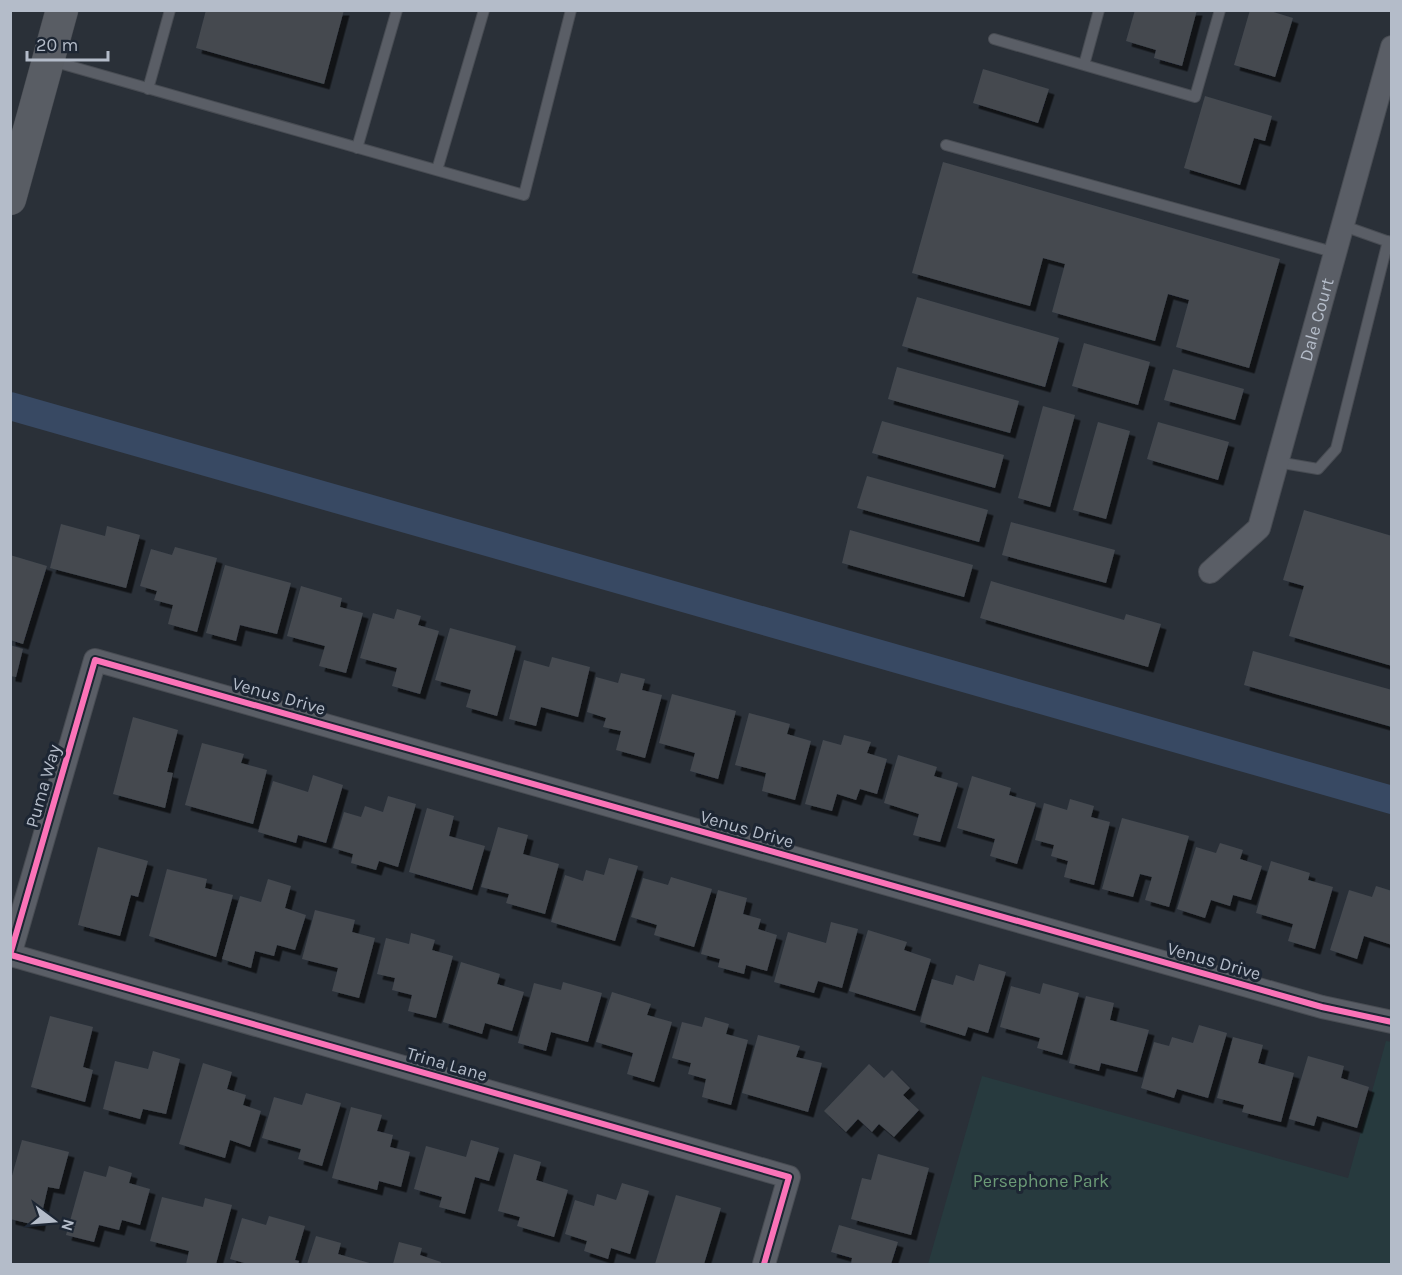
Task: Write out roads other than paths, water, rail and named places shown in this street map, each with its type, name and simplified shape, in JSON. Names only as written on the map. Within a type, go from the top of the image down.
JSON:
[{"type":"main road","points":[[10,199],[62,10]]},
{"type":"street","name":"Dale Court","points":[[1210,572],[1259,528],[1333,252],[1392,47]]},
{"type":"street","name":"Puma Way","points":[[10,955],[95,660]]},
{"type":"street","name":"Venus Drive","points":[[95,660],[1322,1007],[1392,1022]]},
{"type":"street","name":"Trina Lane","points":[[10,955],[789,1177],[764,1264]]},
{"type":"lane","points":[[148,89],[170,10]]},
{"type":"lane","points":[[357,148],[398,10]]},
{"type":"lane","points":[[437,170],[484,10]]},
{"type":"lane","points":[[48,59],[524,195],[571,10]]},
{"type":"lane","points":[[1084,65],[1100,10]]},
{"type":"lane","points":[[994,39],[1195,97],[1220,10]]},
{"type":"lane","points":[[946,145],[1333,252]]},
{"type":"lane","points":[[1277,462],[1318,469],[1335,450],[1390,242],[1341,225]]},
{"type":"waterway","points":[[10,406],[1392,800]]},
{"type":"park label","name":"Persephone Park","points":[[1041,1181]]}]
